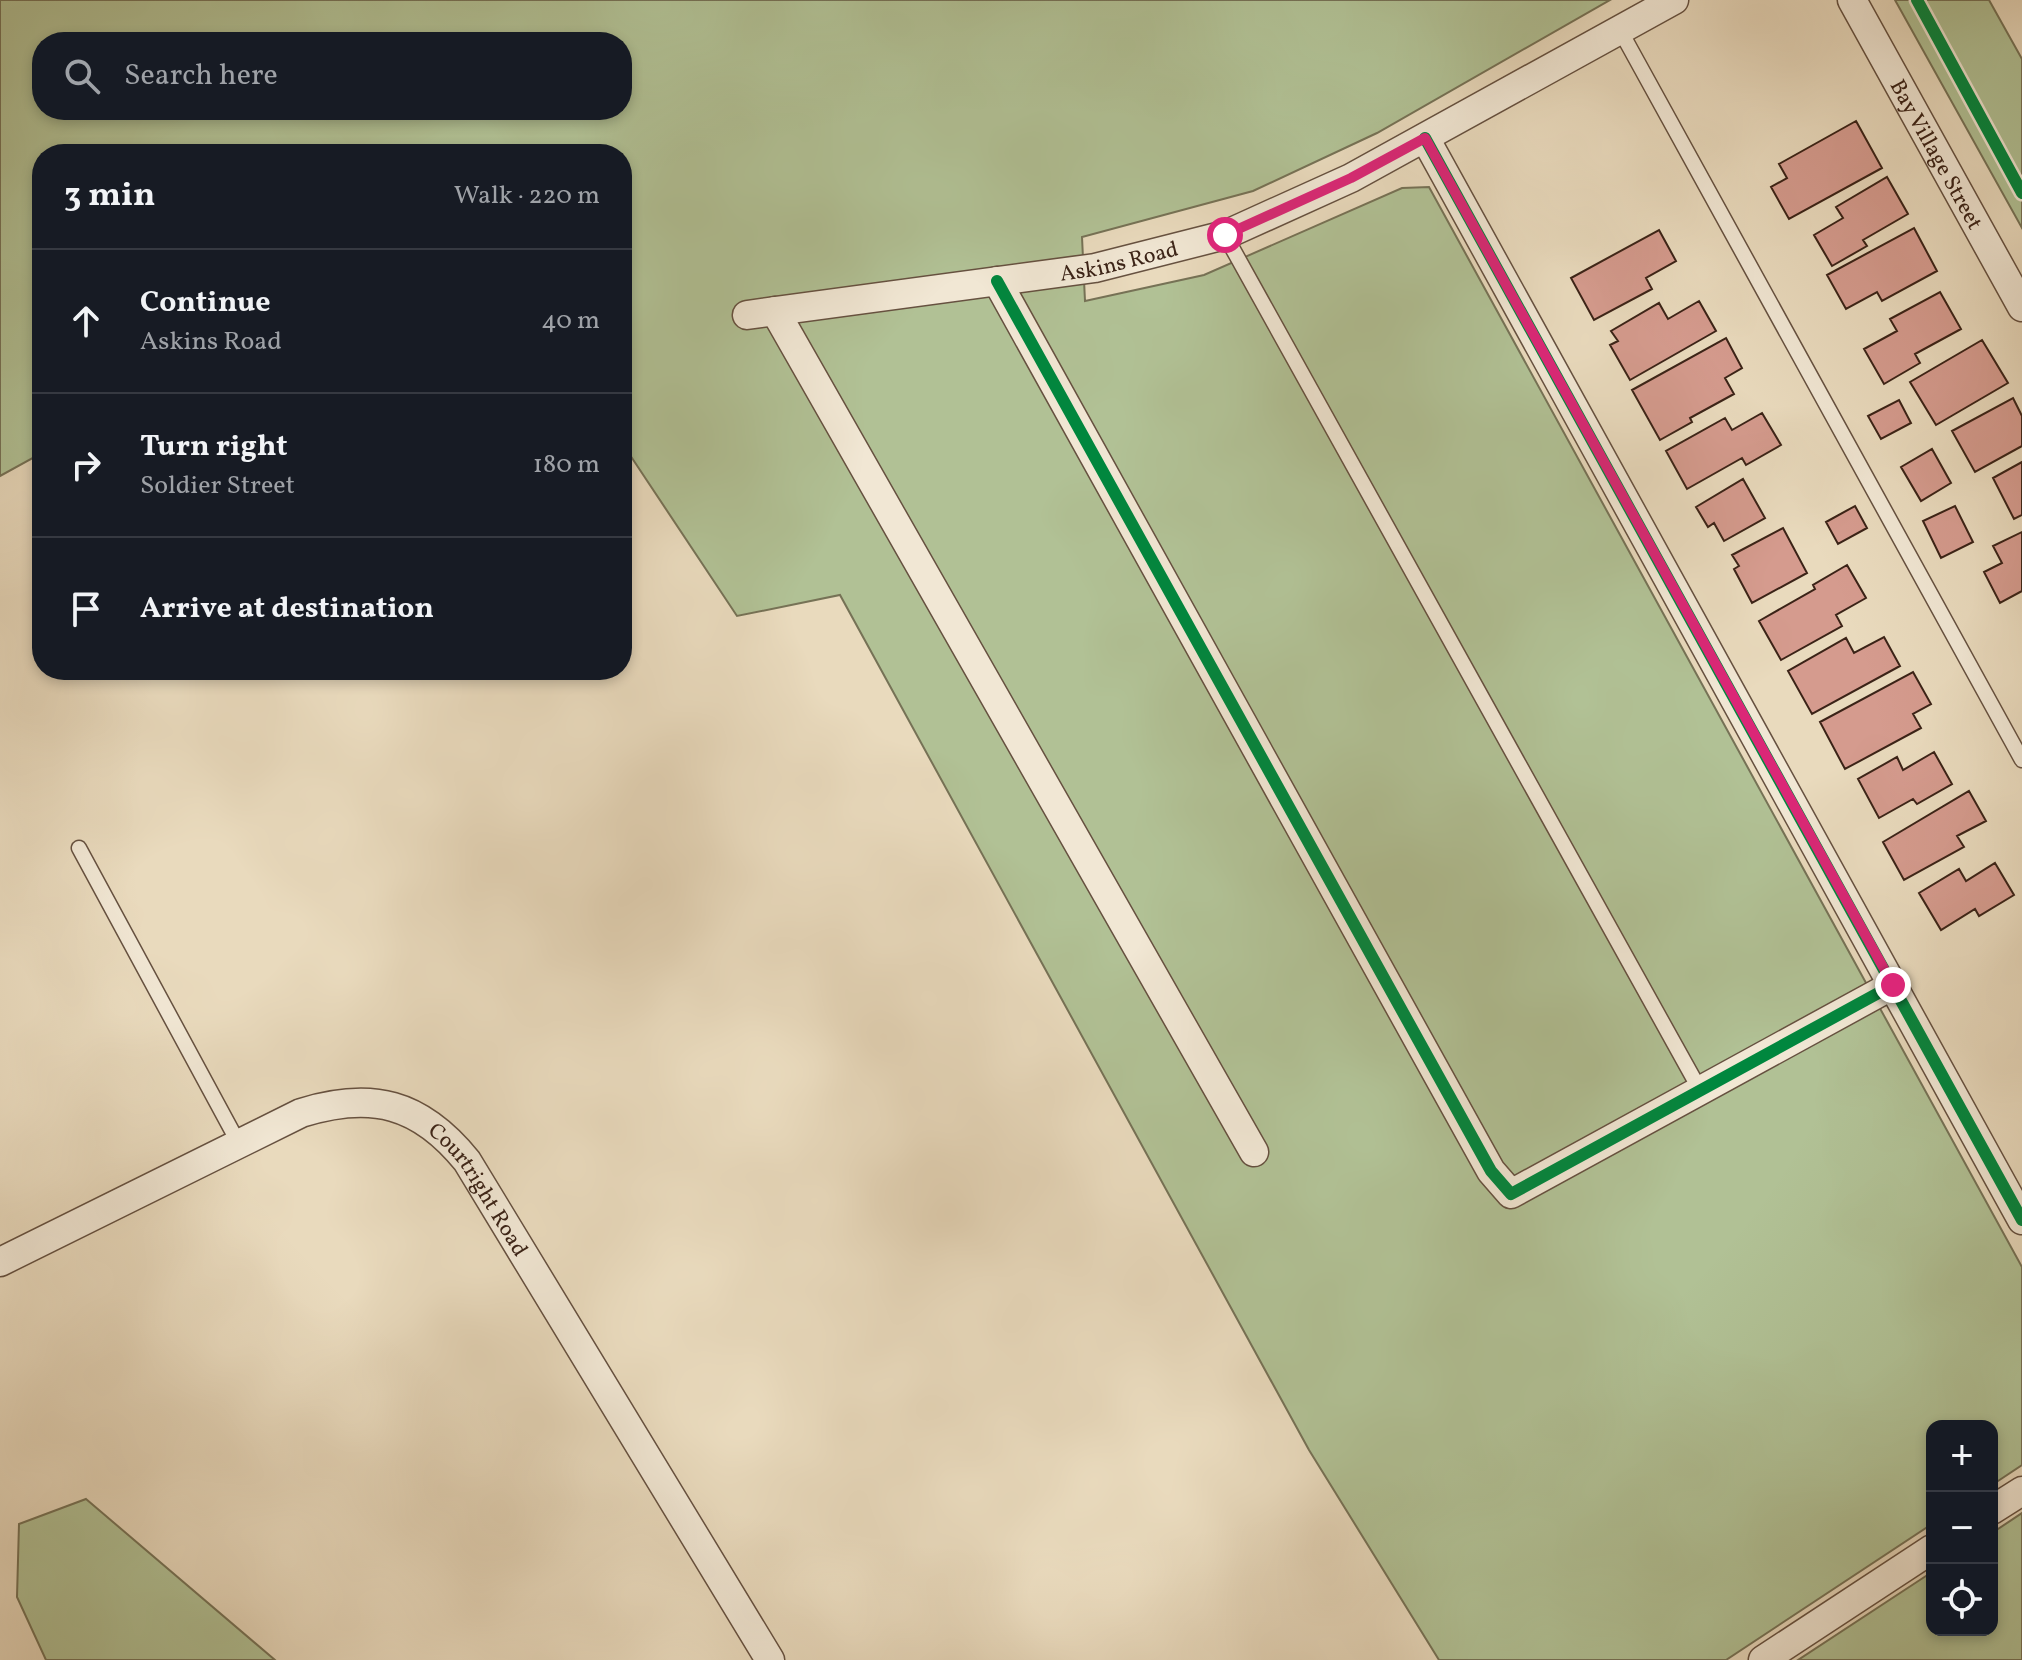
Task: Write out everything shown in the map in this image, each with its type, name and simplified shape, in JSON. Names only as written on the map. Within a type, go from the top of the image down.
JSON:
[{"type":"street","name":"Askins Road","points":[[747,315],[1095,268],[1225,235],[1351,178],[1674,0]]},
{"type":"street","name":"Bay Village Street","points":[[1852,0],[2022,307]]},
{"type":"street","points":[[1425,138],[2022,1220]]},
{"type":"street","points":[[997,281],[1491,1171],[1511,1194],[1893,985]]},
{"type":"street","points":[[775,311],[1254,1152]]},
{"type":"street","name":"Courtright Road","points":[[0,1262],[286,1119],[318,1108],[369,1103],[402,1108],[419,1116],[453,1143],[467,1161],[770,1660]]},
{"type":"street","points":[[1998,1506],[2022,1491]]},
{"type":"street","points":[[1763,1660],[1926,1553]]},
{"type":"lane","points":[[1620,30],[2022,760]]},
{"type":"lane","points":[[1225,235],[1700,1090]]},
{"type":"lane","points":[[79,848],[238,1142]]},
{"type":"green space","points":[[0,0],[1610,0],[1377,133],[1253,191],[1082,237],[1085,301],[1204,275],[1402,188],[1429,187],[2022,1267],[2022,1465],[1998,1481],[1998,1420],[1926,1420],[1926,1528],[1726,1660],[1439,1660],[1309,1450],[840,595],[737,616],[632,458],[632,144],[32,144],[32,458],[0,476]]},
{"type":"green space","points":[[1895,0],[1989,0],[2022,59],[2022,228]]},
{"type":"green space","points":[[86,1499],[275,1660],[46,1660],[17,1597],[19,1524]]},
{"type":"green space","points":[[2022,1513],[2022,1660],[1798,1660],[1926,1576],[1926,1636],[1998,1636],[1998,1529]]},
{"type":"building","points":[[1856,121],[1882,168],[1789,219],[1771,187],[1787,178],[1779,164]]},
{"type":"building","points":[[1887,177],[1908,214],[1863,240],[1867,246],[1832,266],[1814,235],[1843,218],[1836,207]]},
{"type":"building","points":[[1914,228],[1937,271],[1882,301],[1877,292],[1846,309],[1827,275]]},
{"type":"building","points":[[1659,230],[1676,261],[1646,278],[1652,289],[1594,320],[1571,278]]},
{"type":"building","points":[[1940,292],[1961,329],[1915,354],[1920,363],[1884,384],[1864,349],[1897,331],[1890,319]]},
{"type":"building","points":[[1699,301],[1716,331],[1630,380],[1610,345],[1618,341],[1611,331],[1659,303],[1668,319]]},
{"type":"building","points":[[1726,338],[1742,368],[1725,378],[1734,394],[1690,418],[1692,422],[1660,440],[1632,390]]},
{"type":"building","points":[[1982,340],[2008,383],[1936,425],[1910,382]]},
{"type":"building","points":[[2013,398],[2022,416],[2022,446],[1975,472],[1952,431]]},
{"type":"building","points":[[1899,400],[1911,423],[1881,439],[1868,416]]},
{"type":"building","points":[[1762,413],[1781,445],[1746,465],[1742,458],[1687,489],[1666,451],[1725,418],[1732,430]]},
{"type":"building","points":[[1932,449],[1951,483],[1921,501],[1901,467]]},
{"type":"building","points":[[2022,462],[2022,515],[2014,519],[1993,478]]},
{"type":"building","points":[[1743,479],[1765,518],[1724,541],[1714,523],[1708,527],[1696,507]]},
{"type":"building","points":[[1855,506],[1867,528],[1838,544],[1826,522]]},
{"type":"building","points":[[1955,506],[1973,542],[1941,558],[1923,521]]},
{"type":"building","points":[[1783,528],[1807,573],[1752,603],[1734,569],[1739,566],[1732,555]]},
{"type":"building","points":[[2022,532],[2022,591],[2000,603],[1984,572],[2002,563],[1993,546]]},
{"type":"building","points":[[1847,565],[1866,598],[1836,615],[1842,626],[1781,660],[1759,621],[1815,589],[1813,585]]},
{"type":"building","points":[[1884,637],[1900,666],[1812,714],[1788,671],[1846,638],[1854,653]]},
{"type":"building","points":[[1913,672],[1931,704],[1913,714],[1921,728],[1845,769],[1820,722]]},
{"type":"building","points":[[1934,752],[1952,784],[1917,804],[1913,799],[1879,818],[1858,779],[1897,757],[1903,770]]},
{"type":"building","points":[[1969,791],[1986,821],[1957,836],[1964,847],[1904,880],[1883,842]]},
{"type":"building","points":[[1995,863],[2014,895],[1979,916],[1975,909],[1941,930],[1919,893],[1959,869],[1966,881]]},
{"type":"cycle path","points":[[1917,0],[2022,193]]},
{"type":"cycle path","points":[[1425,138],[2022,1220]]},
{"type":"cycle path","points":[[997,281],[1491,1171],[1511,1194],[1893,985]]},
{"type":"route","points":[[1225,235],[1351,178],[1425,138],[1893,985]]}]
